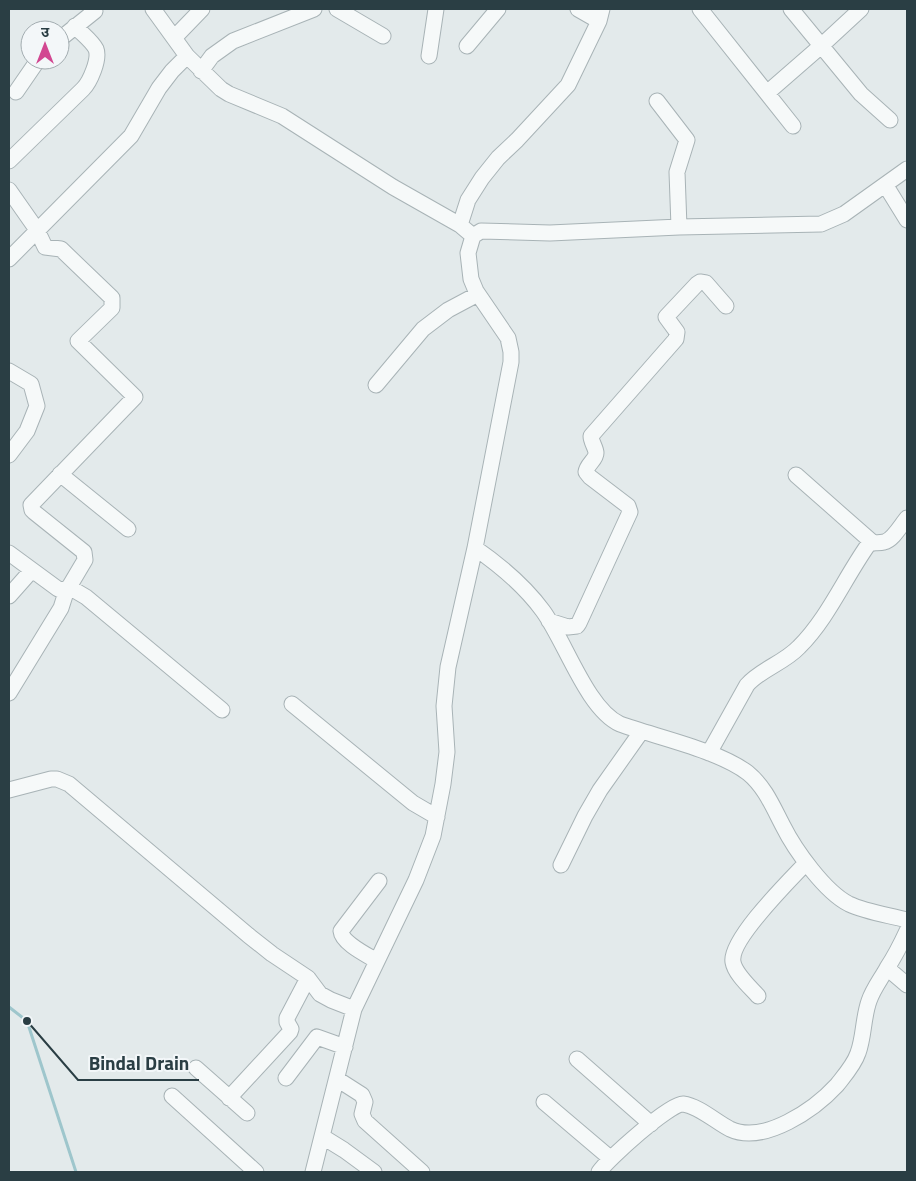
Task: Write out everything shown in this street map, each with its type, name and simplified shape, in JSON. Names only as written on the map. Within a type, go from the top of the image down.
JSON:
[{"type":"street","points":[[153,9],[187,56],[221,89],[282,116],[393,187],[460,224],[472,236]]},
{"type":"street","points":[[174,38],[202,9]]},
{"type":"street","points":[[201,71],[212,56],[233,41],[314,9]]},
{"type":"street","points":[[337,9],[383,36]]},
{"type":"street","points":[[429,56],[436,9]]},
{"type":"street","points":[[467,46],[498,9]]},
{"type":"street","points":[[460,224],[468,200],[482,178],[498,158],[568,85],[600,15],[578,9]]},
{"type":"street","points":[[700,9],[793,126]]},
{"type":"street","points":[[790,9],[861,94],[890,120]]},
{"type":"street","points":[[767,93],[861,9]]},
{"type":"street","points":[[70,29],[95,10]]},
{"type":"street","points":[[9,161],[90,80],[97,51],[74,26]]},
{"type":"street","points":[[9,259],[131,136],[159,88],[187,56]]},
{"type":"street","points":[[16,92],[31,70]]},
{"type":"street","points":[[657,101],[687,140],[677,172],[679,227]]},
{"type":"street","points":[[313,1172],[354,1010],[416,880],[433,836],[437,817],[447,752],[444,706],[448,667],[502,415],[511,352],[508,338],[478,294],[471,279],[468,253],[472,236],[481,231],[550,233],[679,227],[821,224],[844,214],[886,186],[907,169]]},
{"type":"street","points":[[886,186],[907,220]]},
{"type":"street","points":[[9,190],[37,230],[45,247],[61,249],[112,298],[112,308],[78,341],[135,398],[32,502],[31,507],[34,512],[84,552],[85,556],[84,564],[68,588],[61,608],[9,693]]},
{"type":"street","points":[[549,621],[568,627],[577,626],[630,512],[628,506],[586,472],[587,466],[596,454],[591,436],[676,339],[677,332],[666,317],[697,284],[700,282],[706,283],[726,306]]},
{"type":"street","points":[[376,385],[423,329],[448,310],[478,294]]},
{"type":"street","points":[[9,371],[31,384],[37,406],[28,431],[9,455]]},
{"type":"street","points":[[60,474],[128,529]]},
{"type":"street","points":[[796,475],[872,542],[887,541],[907,518]]},
{"type":"street","points":[[709,753],[747,685],[757,676],[783,661],[806,640],[832,603],[865,549],[872,542]]},
{"type":"street","points":[[475,548],[521,584],[539,606],[582,680],[603,712],[614,722],[709,753],[746,772],[763,788],[789,838],[806,863],[836,895],[850,904],[907,920]]},
{"type":"street","points":[[9,553],[61,591],[68,588],[86,597],[222,710]]},
{"type":"street","points":[[9,596],[32,570]]},
{"type":"street","points":[[292,704],[413,803],[437,817]]},
{"type":"street","points":[[561,865],[585,816],[616,766],[641,732]]},
{"type":"street","points":[[9,790],[51,779],[57,779],[69,784],[248,935],[308,978],[320,994],[354,1010]]},
{"type":"street","points":[[758,996],[735,968],[733,962],[735,949],[780,889],[806,863]]},
{"type":"street","points":[[377,961],[345,940],[341,935],[341,931],[379,881]]},
{"type":"street","points":[[544,1102],[607,1167],[651,1124],[679,1104],[691,1106],[732,1130],[747,1133],[764,1132],[781,1125],[801,1114],[825,1096],[850,1067],[858,1054],[869,1001],[907,932]]},
{"type":"street","points":[[887,968],[907,984]]},
{"type":"street","points":[[229,1098],[290,1032],[291,1029],[287,1018],[308,978]]},
{"type":"street","points":[[286,1078],[317,1037],[345,1047]]},
{"type":"street","points":[[577,1059],[651,1124]]},
{"type":"street","points":[[196,1068],[247,1113]]},
{"type":"street","points":[[337,1080],[362,1095],[365,1102],[362,1114],[365,1121],[422,1172]]},
{"type":"street","points":[[172,1096],[256,1172]]},
{"type":"street","points":[[323,1137],[374,1172]]},
{"type":"waterway","points":[[9,1007],[27,1021],[76,1172]]},
{"type":"place","name":"Bindal Drain","points":[[27,1021]]}]
